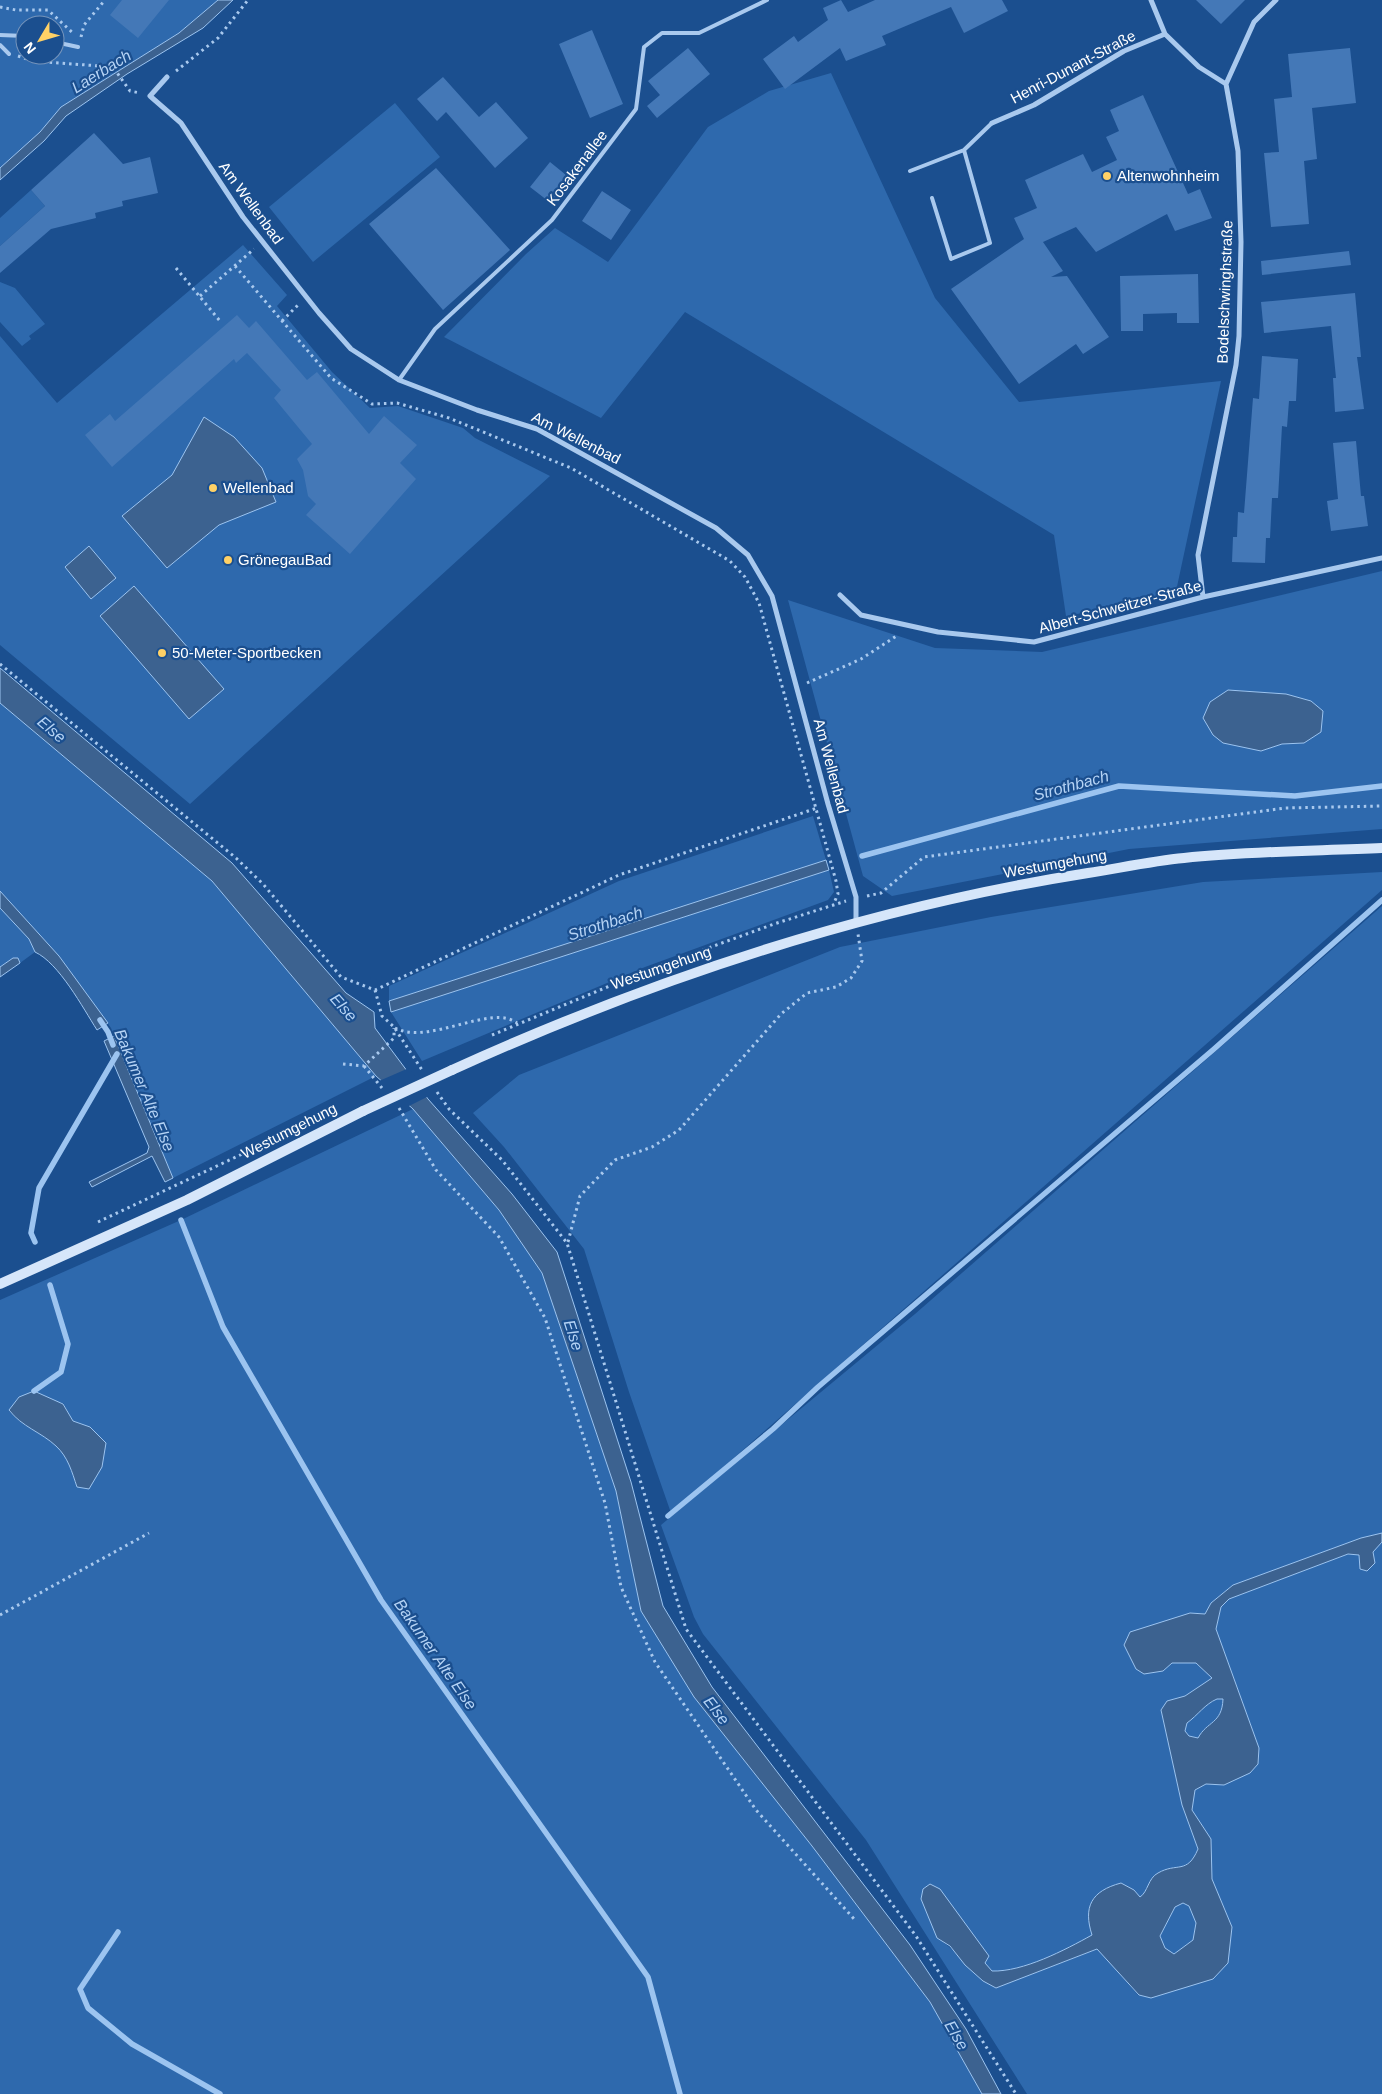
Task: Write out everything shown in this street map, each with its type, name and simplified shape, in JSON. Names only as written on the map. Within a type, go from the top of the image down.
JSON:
[{"type":"main road","name":"Westumgehung","points":[[0,1284],[186,1200],[363,1111],[535,1032],[626,995],[705,968],[856,922],[1015,884],[1184,858],[1382,848]]},
{"type":"street","points":[[1151,0],[1165,34],[1199,66],[1226,84],[1254,22],[1276,0]]},
{"type":"street","name":"Henri-Dunant-Straße","points":[[992,123],[1034,105],[1124,51],[1165,34]]},
{"type":"street","name":"Am Wellenbad","points":[[167,77],[150,96],[181,123],[263,242],[306,297],[351,349],[398,380],[477,410],[537,429],[716,528],[748,555],[772,596],[828,804],[856,897],[856,922]]},
{"type":"street","name":"Bodelschwinghstraße","points":[[1203,597],[1198,555],[1236,365],[1239,336],[1241,242],[1238,152],[1226,84]]},
{"type":"street","name":"Albert-Schweitzer-Straße","points":[[840,595],[861,615],[938,632],[1034,642],[1203,597],[1382,558]]},
{"type":"lane","name":"Kosakenallee","points":[[398,380],[435,329],[552,220],[636,108],[644,48],[662,34],[699,33],[767,0]]},
{"type":"lane","points":[[0,35],[15,36]]},
{"type":"lane","points":[[0,44],[9,54]]},
{"type":"lane","points":[[65,44],[78,47]]},
{"type":"lane","points":[[910,171],[964,150],[992,123]]},
{"type":"lane","points":[[932,198],[951,259],[990,243],[964,150]]},
{"type":"path","points":[[0,7],[16,10],[48,10],[80,40],[84,25],[105,0]]},
{"type":"path","points":[[167,77],[218,38],[248,0]]},
{"type":"path","points":[[74,65],[78,47]]},
{"type":"path","points":[[9,54],[33,61],[114,67],[130,92]]},
{"type":"path","points":[[200,296],[263,242]]},
{"type":"path","points":[[235,266],[331,378],[372,404],[397,403],[449,418],[571,468],[730,561],[745,578],[758,603],[836,880],[838,894],[833,906]]},
{"type":"path","points":[[176,268],[220,321]]},
{"type":"path","points":[[282,321],[306,297]]},
{"type":"path","points":[[797,688],[861,659],[912,626]]},
{"type":"path","points":[[0,664],[236,858],[263,884],[341,977],[375,990],[619,875],[828,804]]},
{"type":"path","points":[[394,1028],[402,1032],[414,1033],[503,1017],[517,1023],[648,970],[774,924],[856,897],[881,893],[924,857],[1285,808],[1382,806]]},
{"type":"path","points":[[567,1243],[580,1196],[615,1160],[652,1147],[679,1130],[781,1014],[807,993],[836,987],[851,978],[862,961],[856,922]]},
{"type":"path","points":[[375,990],[382,1016],[394,1028],[423,1072]]},
{"type":"path","points":[[343,1064],[365,1065],[394,1038],[394,1028]]},
{"type":"path","points":[[365,1065],[388,1095]]},
{"type":"path","points":[[434,1086],[449,1109],[502,1160],[567,1243],[686,1629],[916,1936],[1016,2094]]},
{"type":"path","points":[[394,1102],[406,1116],[436,1170],[499,1237],[546,1318],[605,1503],[621,1587],[655,1662],[756,1810],[855,1920]]},
{"type":"path","points":[[160,1193],[177,1184]]},
{"type":"path","points":[[0,1615],[149,1533]]},
{"type":"shaded area","points":[[0,0],[218,0],[179,33],[61,107],[40,132],[0,168]]},
{"type":"shaded area","points":[[831,73],[935,298],[1019,402],[1221,381],[1175,596],[1066,616],[1054,535],[685,312],[601,418],[444,337],[526,254],[555,228],[608,262],[708,127],[769,91]]},
{"type":"shaded area","points":[[395,103],[440,157],[313,262],[269,207]]},
{"type":"shaded area","points":[[31,190],[45,206],[0,246],[0,218]]},
{"type":"shaded area","name":"GrönegauBad","points":[[243,245],[287,295],[277,306],[332,372],[370,408],[398,406],[463,428],[475,438],[550,476],[190,804],[0,645],[0,336],[57,403]]},
{"type":"shaded area","points":[[0,282],[15,288],[45,324],[29,336],[31,339],[22,346],[0,322]]},
{"type":"shaded area","points":[[1382,571],[1382,829],[1129,849],[892,896],[863,876],[788,600],[935,648],[1042,652]],"holes":[[[1228,690],[1285,694],[1311,701],[1304,743],[1282,744],[1261,751]]]},
{"type":"shaded area","points":[[0,703],[212,881],[376,1076],[173,1178],[111,1028],[59,956],[0,891]]},
{"type":"shaded area","points":[[813,816],[826,860],[389,1001],[389,986],[619,881]]},
{"type":"shaded area","points":[[829,870],[834,892],[828,900],[645,967],[422,1061],[391,1012]]},
{"type":"shaded area","points":[[1382,872],[1382,890],[671,1513],[629,1392],[584,1249],[504,1147],[473,1113],[519,1075],[840,947],[991,917],[1203,882]]},
{"type":"shaded area","points":[[1382,906],[1382,1533],[1361,1538],[1233,1585],[1211,1603],[1205,1614],[1190,1613],[1172,1620],[1163,1671],[1172,1663],[1196,1663],[1212,1678],[1185,1696],[1167,1701],[1161,1710],[1182,1805],[1198,1849],[1190,1862],[1181,1867],[1171,1868],[1158,1873],[1139,1898],[1134,1890],[1091,1936],[1043,1960],[1016,1968],[992,1971],[985,1963],[937,1938],[953,1950],[980,1977],[996,1988],[1098,1949],[1138,1995],[1151,1998],[1232,1927],[1212,1879],[1211,1839],[1192,1810],[1195,1790],[1206,1784],[1224,1785],[1258,1764],[1259,1748],[1216,1629],[1221,1607],[1229,1599],[1348,1554],[1367,1552],[1375,1549],[1382,1542],[1382,2094],[1027,2094],[866,1840],[703,1634],[694,1617],[661,1525],[915,1314]]},
{"type":"shaded area","points":[[0,908],[29,939],[35,952],[20,963],[18,958],[13,958],[0,967]]},
{"type":"shaded area","points":[[413,1109],[499,1210],[542,1273],[616,1491],[641,1611],[694,1697],[812,1846],[930,2002],[982,2094],[0,2094],[0,1300],[181,1220]],"holes":[[[19,1397],[63,1403],[73,1421],[90,1427],[77,1487],[69,1465],[60,1450],[14,1417],[9,1411]]]},
{"type":"shaded area","points":[[1217,1699],[1223,1699],[1217,1718],[1198,1738],[1189,1736],[1185,1731],[1187,1723]]},
{"type":"shaded area","points":[[1183,1903],[1189,1906],[1196,1923],[1193,1940],[1174,1954],[1165,1948],[1160,1936],[1175,1907]]},
{"type":"water","points":[[218,0],[233,0],[203,28],[127,74],[66,116],[44,141],[0,180],[0,168],[40,132],[61,107],[179,33]]},
{"type":"water","name":"Wellenbad","points":[[204,417],[234,437],[262,468],[276,502],[219,525],[167,568],[122,516],[172,475]]},
{"type":"water","points":[[89,546],[116,578],[91,599],[65,567]]},
{"type":"water","name":"50-Meter-Sportbecken","points":[[134,586],[224,689],[189,719],[100,616]]},
{"type":"water","name":"Else","points":[[0,668],[232,863],[346,993],[374,1012],[375,1028],[428,1099],[512,1194],[557,1252],[631,1482],[663,1606],[712,1687],[910,1945],[966,2029],[1001,2094],[982,2094],[930,2002],[812,1846],[694,1697],[641,1611],[616,1491],[542,1273],[499,1210],[413,1109],[376,1076],[212,881],[0,703]]},
{"type":"water","points":[[1228,690],[1286,694],[1311,701],[1323,711],[1321,732],[1304,743],[1282,744],[1261,751],[1223,743],[1213,735],[1203,718],[1210,702]]},
{"type":"water","points":[[826,860],[829,870],[391,1012],[389,1001]]},
{"type":"water","points":[[0,891],[59,956],[108,1023],[97,1030],[61,976],[53,966],[35,952],[29,939],[0,908]]},
{"type":"water","points":[[13,958],[18,958],[20,963],[0,977],[0,967]]},
{"type":"water","points":[[114,1036],[173,1178],[165,1182],[152,1156],[92,1187],[89,1182],[147,1153],[149,1147],[104,1041]]},
{"type":"water","points":[[34,1391],[63,1404],[73,1421],[90,1427],[106,1443],[102,1467],[89,1489],[77,1487],[67,1460],[56,1446],[20,1421],[9,1410],[19,1397]]},
{"type":"water","points":[[1382,1533],[1382,1542],[1373,1552],[1375,1563],[1367,1571],[1360,1569],[1359,1555],[1348,1554],[1229,1599],[1221,1607],[1216,1629],[1259,1748],[1258,1764],[1250,1773],[1224,1785],[1206,1784],[1195,1790],[1192,1810],[1211,1839],[1212,1879],[1232,1927],[1228,1963],[1213,1979],[1151,1998],[1139,1995],[1097,1949],[996,1988],[983,1981],[965,1965],[950,1946],[937,1938],[921,1899],[923,1889],[930,1884],[940,1889],[989,1956],[985,1963],[992,1971],[1004,1970],[1017,1968],[1044,1959],[1092,1935],[1089,1925],[1089,1908],[1096,1896],[1111,1886],[1121,1883],[1134,1890],[1140,1897],[1155,1875],[1171,1868],[1181,1867],[1190,1862],[1198,1849],[1182,1805],[1161,1710],[1167,1701],[1185,1696],[1212,1678],[1196,1663],[1172,1663],[1163,1671],[1144,1674],[1136,1669],[1124,1645],[1130,1632],[1190,1613],[1205,1614],[1211,1603],[1233,1585],[1361,1538]],"holes":[[[1217,1699],[1223,1699],[1217,1718],[1198,1738],[1189,1736],[1185,1731],[1187,1723]],[[1183,1903],[1189,1906],[1196,1923],[1193,1940],[1174,1954],[1165,1948],[1160,1936],[1175,1907]]]},
{"type":"pier","points":[[409,1068],[429,1096],[407,1107],[379,1081]]},
{"type":"building","points":[[122,0],[169,0],[138,38],[110,15]]},
{"type":"building","points":[[841,0],[848,12],[875,0],[1002,0],[1008,11],[964,33],[951,7],[882,36],[886,45],[846,61],[840,48],[785,89],[763,59],[794,36],[798,42],[828,20],[823,8]]},
{"type":"building","points":[[1196,0],[1245,0],[1221,24]]},
{"type":"building","points":[[592,30],[623,104],[590,118],[559,44]]},
{"type":"building","points":[[688,48],[710,74],[657,118],[647,106],[660,95],[648,81]]},
{"type":"building","points":[[1350,48],[1356,103],[1312,108],[1317,159],[1304,161],[1309,224],[1271,227],[1264,153],[1279,152],[1274,99],[1292,97],[1288,54]]},
{"type":"building","points":[[443,77],[479,117],[496,102],[528,138],[495,168],[446,112],[437,121],[417,99]]},
{"type":"building","points":[[1143,95],[1188,194],[1200,189],[1212,218],[1175,231],[1167,214],[1096,252],[1076,227],[1043,242],[1063,271],[1051,277],[1067,276],[1109,337],[1083,354],[1076,344],[1019,384],[951,289],[1024,239],[1014,218],[1037,208],[1025,180],[1083,154],[1092,172],[1117,160],[1106,137],[1119,131],[1110,110]]},
{"type":"building","points":[[94,133],[123,164],[150,157],[158,193],[122,201],[123,206],[95,213],[96,218],[51,229],[0,273],[0,246],[45,206],[31,190]]},
{"type":"building","points":[[550,162],[571,179],[552,204],[530,187]]},
{"type":"building","points":[[436,168],[510,250],[443,310],[369,224]]},
{"type":"building","points":[[602,191],[631,210],[611,240],[582,221]]},
{"type":"building","points":[[1349,251],[1351,265],[1262,275],[1261,261]]},
{"type":"building","points":[[1198,274],[1199,323],[1177,323],[1177,313],[1143,314],[1143,331],[1121,331],[1120,276]]},
{"type":"building","points":[[1355,293],[1361,357],[1357,357],[1364,409],[1335,412],[1333,378],[1336,378],[1331,326],[1264,333],[1261,302]]},
{"type":"building","name":"GrönegauBad","points":[[237,315],[249,328],[256,321],[307,380],[317,372],[369,434],[384,416],[417,445],[400,463],[416,479],[350,554],[306,515],[316,504],[308,496],[303,470],[297,459],[312,444],[274,398],[281,390],[247,353],[236,363],[234,359],[112,467],[85,435],[110,414],[115,421]]},
{"type":"building","points":[[1262,356],[1298,359],[1296,401],[1289,401],[1287,427],[1282,426],[1278,498],[1272,498],[1270,538],[1266,538],[1265,563],[1232,562],[1233,537],[1237,537],[1238,512],[1244,513],[1253,398],[1259,399]]},
{"type":"building","points":[[1356,441],[1361,496],[1364,496],[1368,526],[1331,531],[1327,501],[1338,499],[1333,443]]},
{"type":"waterway","name":"Strothbach","points":[[862,856],[1119,786],[1295,796],[1382,786]]},
{"type":"waterway","points":[[668,1516],[773,1429],[818,1387],[1214,1049],[1382,900]]},
{"type":"waterway","name":"Bakumer Alte Else","points":[[100,1020],[108,1032],[113,1045]]},
{"type":"waterway","points":[[35,1242],[31,1233],[39,1188],[117,1054]]},
{"type":"waterway","name":"Bakumer Alte Else","points":[[181,1220],[223,1327],[381,1600],[648,1977],[680,2094]]},
{"type":"waterway","points":[[34,1391],[61,1372],[68,1344],[50,1285]]},
{"type":"waterway","points":[[118,1932],[80,1989],[88,2008],[132,2044],[220,2094]]},
{"type":"place","name":"Altenwohnheim","points":[[1107,176]]},
{"type":"place","name":"Wellenbad","points":[[213,488]]},
{"type":"place","name":"GrönegauBad","points":[[228,560]]},
{"type":"place","name":"50-Meter-Sportbecken","points":[[162,653]]},
{"type":"water label","name":"Laerbach","points":[[101,71]]}]
